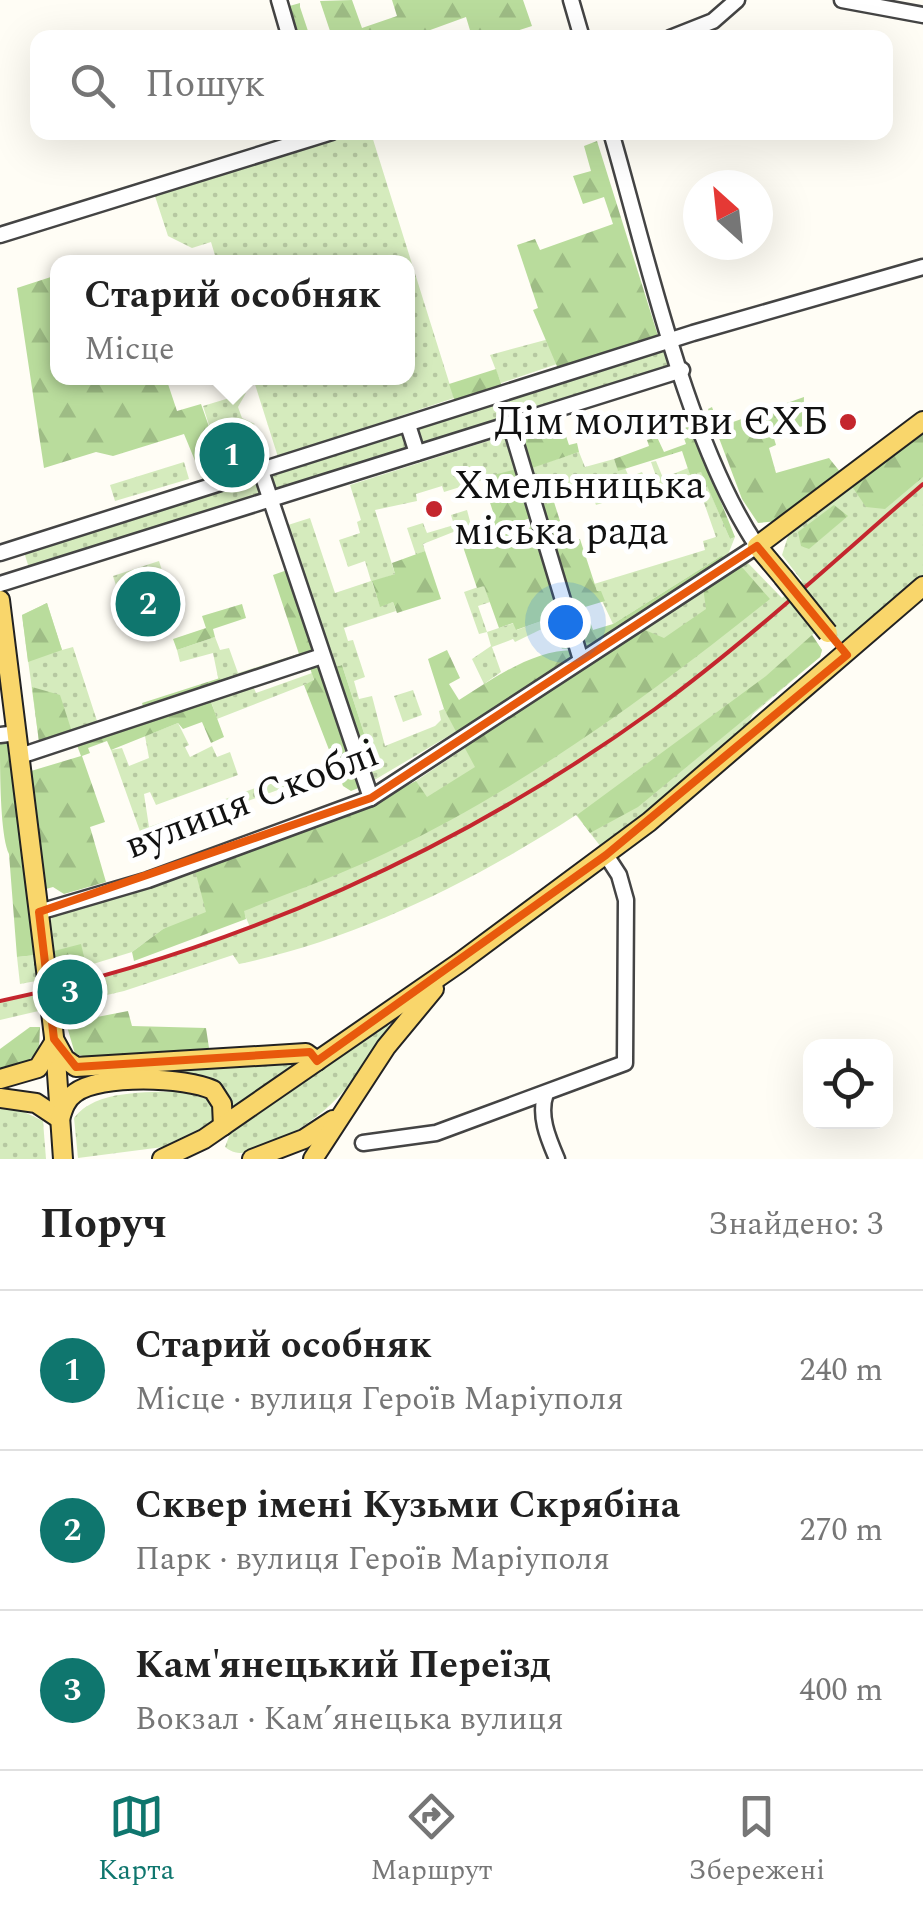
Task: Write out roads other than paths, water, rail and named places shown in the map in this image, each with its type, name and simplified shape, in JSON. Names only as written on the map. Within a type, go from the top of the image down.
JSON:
[{"type":"main road","name":"вулиця Скоблі","points":[[756,546],[923,421]]},
{"type":"main road","points":[[756,546],[847,655]]},
{"type":"main road","points":[[162,1159],[223,1126],[459,964],[606,855],[847,655],[923,586]]},
{"type":"main road","points":[[0,600],[8,734],[20,756],[54,1038],[63,1159]]},
{"type":"main road","points":[[313,1159],[413,1011],[459,964]]},
{"type":"main road","points":[[54,1038],[65,1059],[76,1067],[306,1052],[317,1061]]},
{"type":"main road","points":[[0,1079],[38,1068],[50,1054],[54,1038]]},
{"type":"main road","points":[[60,1122],[71,1096],[80,1089],[172,1080],[213,1090],[222,1104],[223,1126]]},
{"type":"main road","points":[[0,1098],[36,1103],[60,1122]]},
{"type":"main road","points":[[252,1159],[304,1138],[342,1114]]},
{"type":"street","points":[[279,0],[288,30]]},
{"type":"street","points":[[571,0],[580,30]]},
{"type":"street","points":[[690,30],[713,21],[737,0]]},
{"type":"street","points":[[842,0],[923,15]]},
{"type":"street","points":[[0,235],[304,140]]},
{"type":"street","points":[[612,140],[682,370],[736,509],[756,546]]},
{"type":"street","points":[[0,553],[673,341],[923,267]]},
{"type":"street","points":[[0,584],[682,370]]},
{"type":"street","points":[[510,424],[581,660]]},
{"type":"street","points":[[408,425],[417,453]]},
{"type":"street","points":[[261,471],[371,798]]},
{"type":"street","points":[[84,527],[93,555]]},
{"type":"street","name":"вулиця Скоблі","points":[[38,912],[148,880],[371,798],[756,546]]},
{"type":"street","points":[[20,756],[322,656]]},
{"type":"street","points":[[363,1143],[436,1133],[625,1063],[626,902],[619,875],[606,855]]},
{"type":"street","points":[[546,1092],[542,1104],[544,1122],[557,1159]]},
{"type":"railway","points":[[0,1001],[88,980],[260,924],[343,889],[504,807],[581,760],[690,683],[923,484]]},
{"type":"place","name":"Дім молитви ЄХБ","points":[[848,422]]},
{"type":"place","name":"Старий особняк","points":[[232,455]]},
{"type":"place","name":"Хмельницька міська рада","points":[[434,509]]},
{"type":"place","name":"Сквер імені Кузьми Скрябіна","points":[[148,604]]},
{"type":"place","name":"Кам'янецький Переїзд","points":[[70,992]]}]
